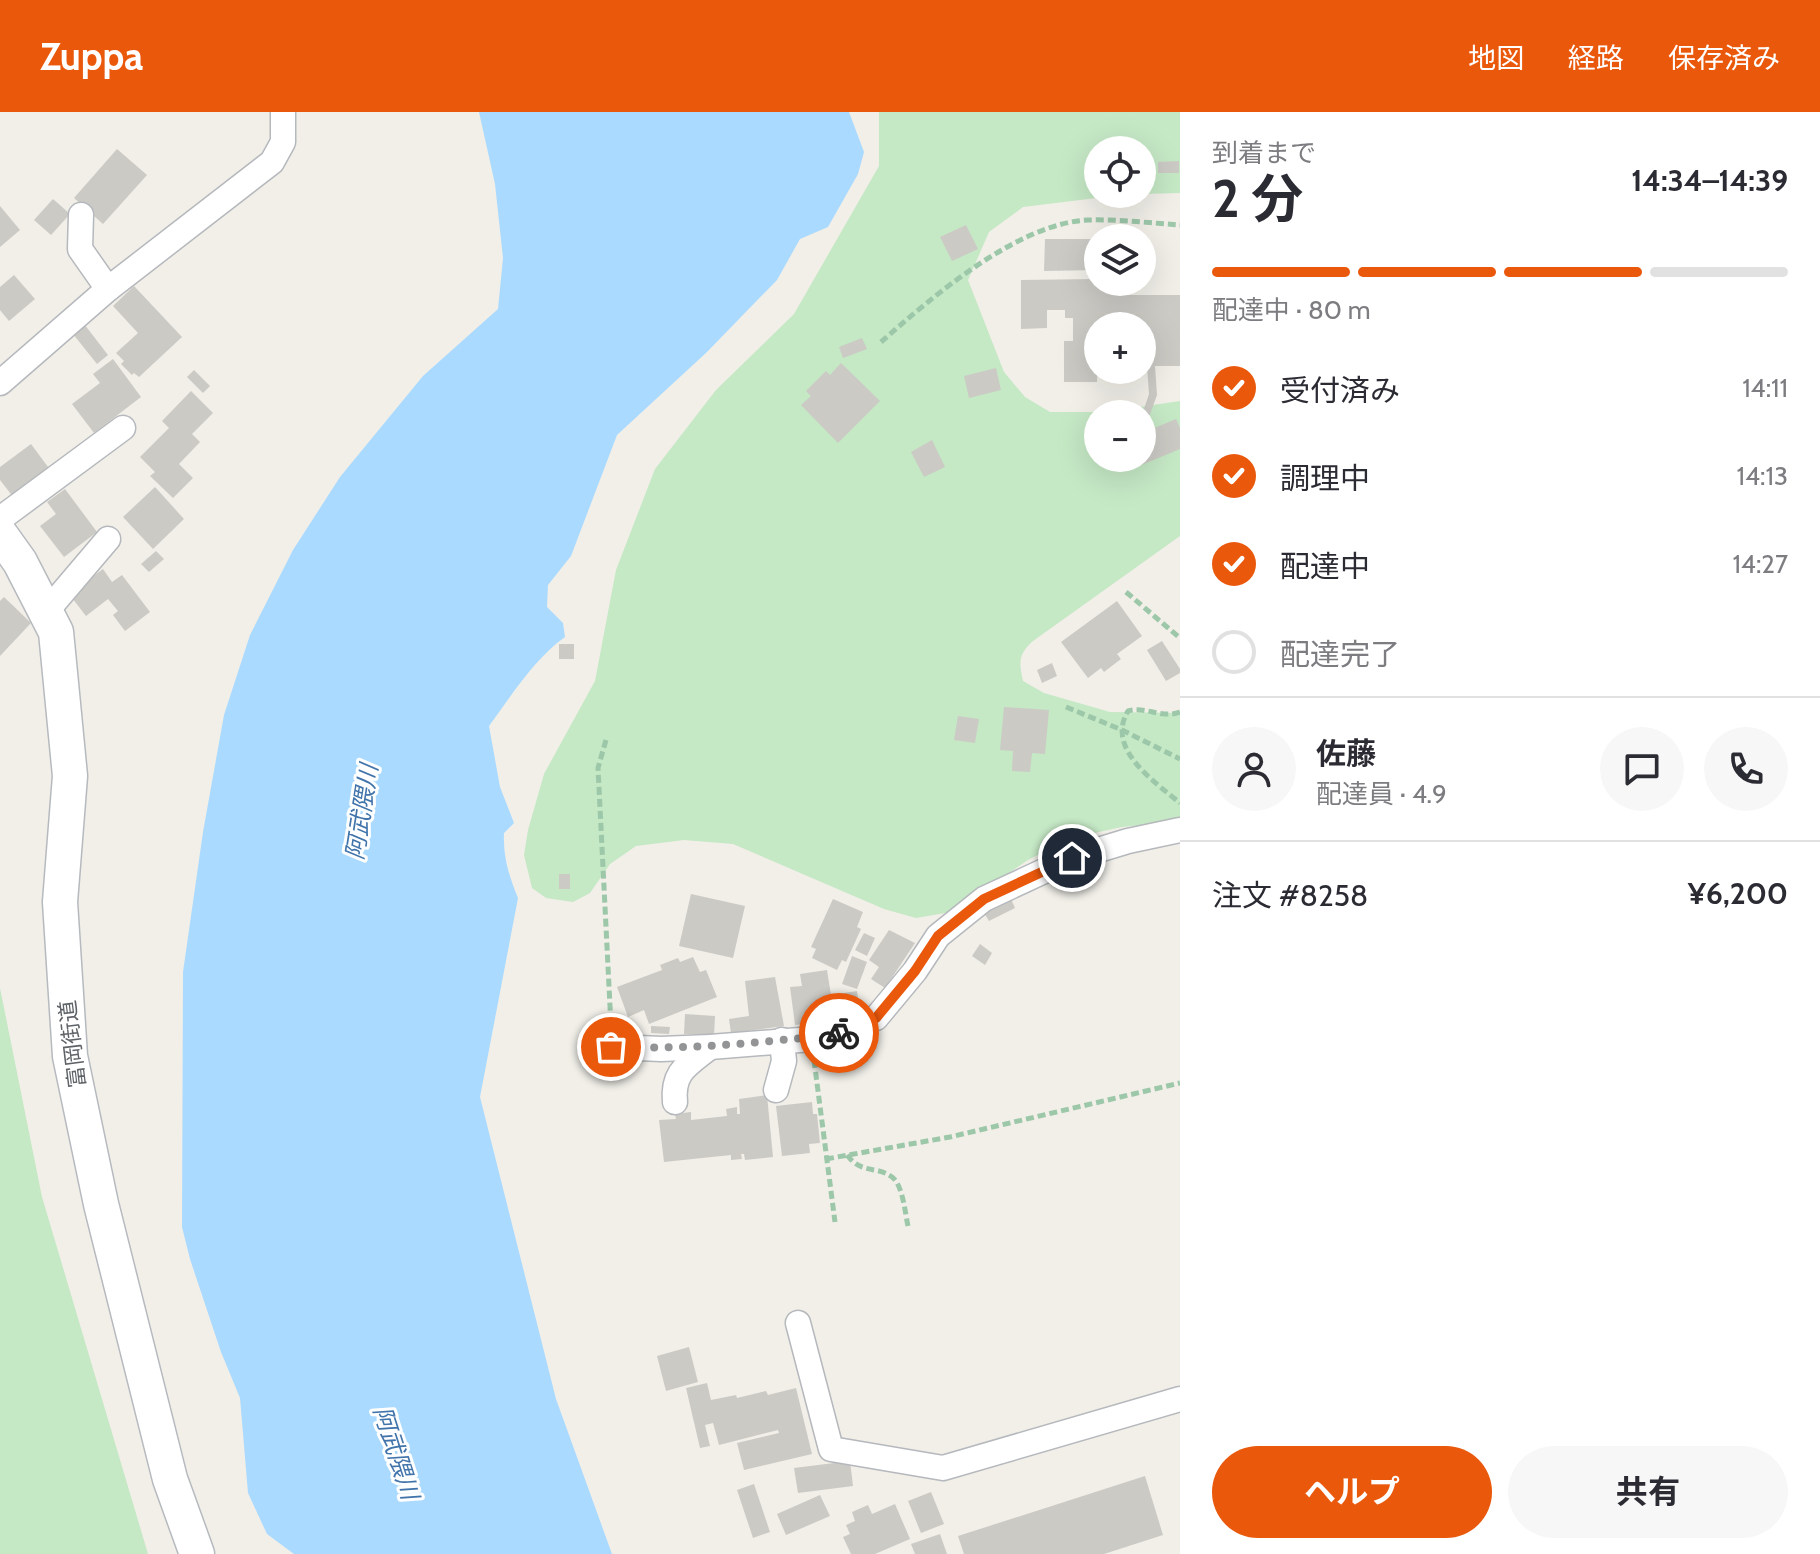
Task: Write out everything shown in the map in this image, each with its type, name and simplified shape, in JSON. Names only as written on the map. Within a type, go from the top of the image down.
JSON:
[{"type":"street","points":[[0,382],[108,289],[272,162],[283,142],[283,112]]},
{"type":"street","points":[[81,215],[80,249],[108,289]]},
{"type":"street","points":[[0,519],[123,428]]},
{"type":"street","points":[[46,612],[108,539]]},
{"type":"street","name":"富岡街道","points":[[5,553],[46,612],[56,632],[70,776],[60,902],[70,1056],[101,1204],[170,1479],[197,1554]]},
{"type":"street","points":[[603,1046],[661,1049],[710,1047],[812,1039],[842,1032],[876,1018],[915,971],[938,936],[984,899],[1072,858],[1128,841],[1180,830]]},
{"type":"street","points":[[776,1090],[784,1061],[782,1040]]},
{"type":"street","points":[[675,1102],[673,1085],[680,1071],[710,1047]]},
{"type":"street","points":[[798,1323],[831,1449],[943,1468],[1180,1399]]},
{"type":"path","points":[[881,342],[929,299],[985,261],[1035,233],[1086,220],[1180,225]]},
{"type":"path","points":[[1126,592],[1180,638]]},
{"type":"path","points":[[1066,707],[1180,759]]},
{"type":"path","points":[[1180,712],[1172,715],[1135,709],[1128,711],[1122,730],[1128,753],[1143,772],[1180,803]]},
{"type":"path","points":[[603,1046],[598,768],[606,740]]},
{"type":"path","points":[[812,1039],[835,1222]]},
{"type":"path","points":[[826,1159],[950,1137],[1180,1083]]},
{"type":"path","points":[[847,1155],[855,1165],[892,1177],[898,1184],[908,1226]]},
{"type":"green space","points":[[879,112],[1180,112],[1180,193],[1156,194],[1156,136],[1084,136],[1084,200],[1023,207],[989,232],[968,280],[1004,372],[1025,397],[1050,412],[1084,412],[1084,472],[1156,472],[1156,405],[1180,401],[1180,536],[1033,641],[1022,655],[1020,664],[1023,681],[1044,693],[1110,712],[1180,713],[1180,821],[1122,827],[1071,838],[1028,860],[951,912],[916,918],[884,909],[733,844],[684,840],[636,846],[610,864],[590,893],[573,902],[546,898],[532,888],[524,855],[544,774],[595,681],[616,570],[655,469],[716,390],[794,314],[879,166]]},
{"type":"green space","points":[[0,988],[42,1197],[148,1554],[0,1554]]},
{"type":"water","name":"阿武隈川","points":[[479,112],[849,112],[864,152],[858,174],[828,227],[800,239],[777,280],[707,352],[617,435],[571,556],[548,585],[547,607],[563,623],[565,637],[533,667],[489,726],[500,787],[514,823],[504,833],[504,842],[507,866],[518,898],[480,1097],[556,1399],[612,1554],[294,1554],[267,1534],[248,1493],[240,1398],[221,1352],[182,1227],[183,972],[224,715],[250,635],[293,550],[340,477],[423,376],[498,309],[503,258],[495,184]]},
{"type":"building","points":[[117,149],[147,175],[103,224],[74,198]]},
{"type":"building","points":[[1179,161],[1179,173],[1158,173],[1158,162]]},
{"type":"building","points":[[53,199],[70,214],[51,235],[34,220]]},
{"type":"building","points":[[0,206],[20,230],[0,247]]},
{"type":"building","points":[[966,225],[978,249],[952,261],[940,237]]},
{"type":"building","points":[[1045,239],[1084,239],[1084,270],[1044,271]]},
{"type":"building","points":[[14,275],[35,299],[9,321],[0,310],[0,287]]},
{"type":"building","points":[[1084,279],[1084,296],[1180,295],[1180,366],[1156,366],[1156,312],[1084,312],[1084,382],[1064,382],[1064,341],[1073,341],[1073,318],[1065,318],[1065,310],[1047,310],[1047,328],[1021,329],[1021,280]]},
{"type":"building","points":[[134,286],[182,337],[139,377],[134,373],[132,375],[121,364],[124,361],[116,353],[138,333],[113,306]]},
{"type":"building","points":[[81,320],[108,355],[97,364],[69,329]]},
{"type":"building","points":[[862,338],[867,349],[843,358],[839,347]]},
{"type":"building","points":[[113,359],[141,397],[94,433],[72,404],[100,383],[93,374]]},
{"type":"building","points":[[841,363],[880,401],[838,443],[801,405],[811,396],[806,391],[826,371],[830,375]]},
{"type":"building","points":[[996,368],[1001,390],[969,398],[964,376]]},
{"type":"building","points":[[194,370],[210,386],[203,393],[187,377]]},
{"type":"building","points":[[1156,380],[1157,395],[1155,400],[1147,400],[1148,384],[1156,384]]},
{"type":"building","points":[[191,391],[213,413],[192,434],[200,442],[179,464],[193,478],[173,498],[150,476],[155,472],[140,457],[169,428],[162,421]]},
{"type":"building","points":[[1176,419],[1180,428],[1180,449],[1156,459],[1156,427]]},
{"type":"building","points":[[932,440],[945,467],[924,477],[911,452]]},
{"type":"building","points":[[31,444],[51,471],[14,498],[0,480],[0,467]]},
{"type":"building","points":[[155,487],[184,519],[153,549],[123,517]]},
{"type":"building","points":[[65,489],[97,532],[64,557],[40,526],[56,514],[47,502]]},
{"type":"building","points":[[156,551],[164,559],[149,572],[141,564]]},
{"type":"building","points":[[103,569],[112,582],[122,575],[150,612],[125,631],[113,615],[118,611],[108,599],[86,616],[69,594]]},
{"type":"building","points":[[4,597],[31,623],[0,656],[0,601]]},
{"type":"building","points":[[1117,601],[1142,636],[1117,654],[1121,659],[1104,672],[1101,668],[1088,678],[1061,642]]},
{"type":"building","points":[[1162,641],[1180,669],[1180,673],[1166,681],[1147,650]]},
{"type":"building","points":[[559,644],[574,644],[574,659],[559,659]]},
{"type":"building","points":[[1052,663],[1057,676],[1042,683],[1037,670]]},
{"type":"building","points":[[1004,707],[1049,710],[1045,754],[1032,753],[1030,772],[1012,771],[1013,751],[1000,750]]},
{"type":"building","points":[[958,716],[979,719],[975,743],[954,740]]},
{"type":"building","points":[[559,874],[570,874],[570,889],[559,889]]},
{"type":"building","points":[[691,894],[745,906],[733,958],[679,946]]},
{"type":"building","points":[[833,899],[863,912],[857,927],[861,929],[846,962],[842,960],[837,970],[812,958],[816,949],[811,947]]},
{"type":"building","points":[[1011,899],[1015,908],[989,921],[984,913]]},
{"type":"building","points":[[889,930],[915,943],[885,988],[871,979],[879,967],[869,960]]},
{"type":"building","points":[[864,933],[875,938],[867,956],[855,950]]},
{"type":"building","points":[[980,944],[992,953],[985,965],[972,956]]},
{"type":"building","points":[[852,956],[867,962],[857,989],[842,984]]},
{"type":"building","points":[[693,957],[700,972],[706,970],[717,997],[649,1024],[644,1010],[628,1017],[617,987],[662,970],[660,965],[678,958],[680,962]]},
{"type":"building","points":[[827,970],[831,995],[857,991],[860,1010],[838,1013],[839,1019],[795,1025],[790,987],[802,986],[800,974]]},
{"type":"building","points":[[775,977],[784,1026],[731,1033],[729,1019],[749,1016],[745,981]]},
{"type":"building","points":[[685,1014],[715,1016],[714,1035],[684,1034]]},
{"type":"building","points":[[651,1026],[670,1027],[669,1034],[651,1033]]},
{"type":"building","points":[[767,1095],[773,1157],[745,1160],[744,1154],[741,1154],[742,1159],[731,1160],[731,1155],[664,1162],[659,1120],[676,1119],[675,1114],[691,1112],[691,1120],[727,1116],[726,1109],[737,1107],[737,1114],[740,1114],[739,1099]]},
{"type":"building","points":[[812,1102],[813,1114],[817,1114],[820,1143],[809,1144],[810,1153],[782,1156],[776,1106]]},
{"type":"building","points":[[689,1347],[698,1382],[666,1391],[657,1356]]},
{"type":"building","points":[[707,1383],[711,1400],[766,1391],[768,1395],[796,1388],[812,1454],[744,1470],[737,1443],[779,1433],[778,1430],[719,1445],[713,1423],[705,1425],[710,1446],[700,1448],[686,1388]]},
{"type":"building","points":[[850,1461],[853,1486],[798,1493],[794,1468]]},
{"type":"building","points":[[1145,1476],[1163,1535],[1104,1554],[964,1554],[958,1536]]},
{"type":"building","points":[[754,1484],[770,1532],[753,1538],[737,1490]]},
{"type":"building","points":[[931,1492],[944,1524],[921,1533],[908,1501]]},
{"type":"building","points":[[820,1495],[830,1516],[786,1535],[777,1514]]},
{"type":"building","points":[[895,1504],[910,1539],[875,1554],[851,1554],[843,1537],[850,1534],[846,1525],[855,1521],[852,1512],[868,1505],[872,1514]]},
{"type":"building","points":[[940,1534],[947,1554],[915,1554],[911,1544]]},
{"type":"way so far","points":[[611,1047],[710,1047],[812,1039],[839,1033]]},
{"type":"route","points":[[839,1033],[876,1018],[915,971],[938,936],[984,899],[1072,858]]}]
